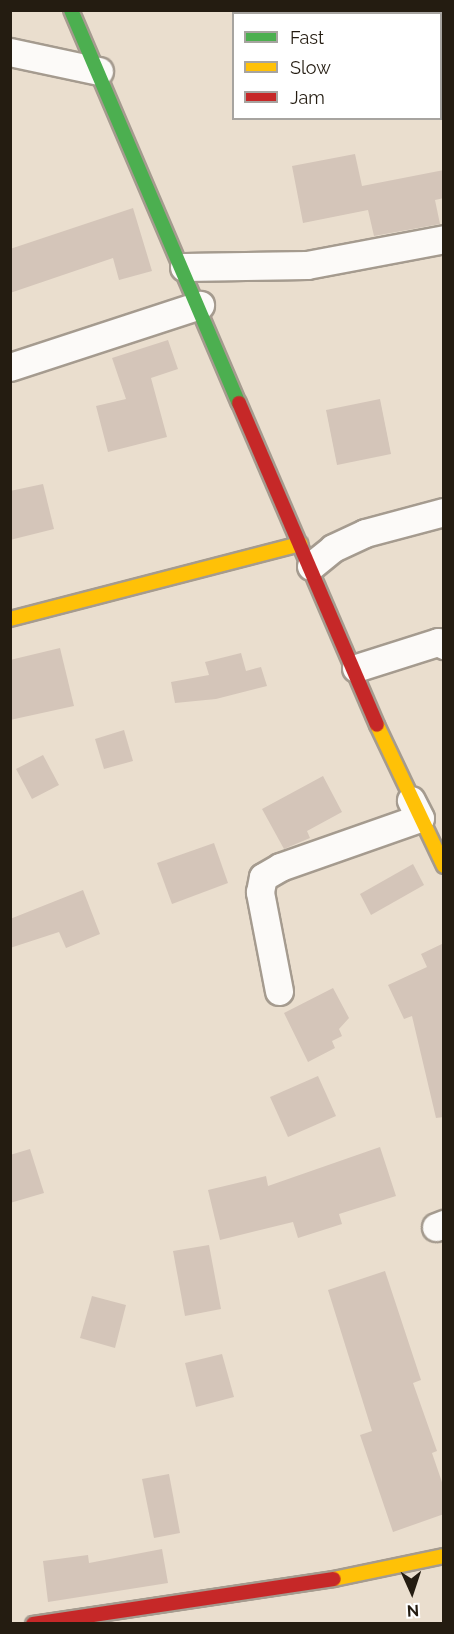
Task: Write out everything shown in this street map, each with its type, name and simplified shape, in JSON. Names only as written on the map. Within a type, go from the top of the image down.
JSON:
[{"type":"street","points":[[71,10],[356,668],[391,758],[420,818],[280,867],[260,882],[279,991]]},
{"type":"street","points":[[10,52],[99,71]]},
{"type":"street","points":[[184,267],[307,265],[444,239]]},
{"type":"street","points":[[10,367],[200,305]]},
{"type":"street","points":[[10,619],[306,555],[333,548],[365,533],[444,512]]},
{"type":"street","points":[[356,668],[442,642]]},
{"type":"street","points":[[391,758],[444,866]]},
{"type":"street","points":[[33,1623],[341,1578],[444,1556]]},
{"type":"building","points":[[355,154],[362,186],[444,170],[444,198],[435,200],[440,224],[374,236],[368,210],[303,223],[292,166]]},
{"type":"building","points":[[133,208],[152,271],[119,280],[113,258],[10,293],[10,249]]},
{"type":"building","points":[[168,340],[178,369],[151,378],[167,437],[108,452],[96,406],[126,399],[112,358]]},
{"type":"building","points":[[380,399],[391,454],[337,465],[326,410]]},
{"type":"building","points":[[43,484],[54,529],[10,540],[10,491]]},
{"type":"building","points":[[60,648],[74,706],[10,720],[10,660]]},
{"type":"building","points":[[241,653],[246,671],[261,667],[267,686],[216,699],[175,703],[171,682],[209,675],[205,662]]},
{"type":"building","points":[[124,730],[133,761],[104,769],[95,739]]},
{"type":"building","points":[[43,755],[59,785],[32,799],[16,769]]},
{"type":"building","points":[[323,776],[342,812],[307,831],[310,838],[284,849],[262,809]]},
{"type":"building","points":[[214,843],[228,883],[172,904],[157,863]]},
{"type":"building","points":[[413,864],[424,885],[371,915],[360,894]]},
{"type":"building","points":[[83,890],[100,934],[66,948],[59,932],[10,948],[10,919]]},
{"type":"building","points":[[444,943],[444,1117],[436,1118],[412,1016],[404,1019],[388,985],[427,967],[421,954]]},
{"type":"building","points":[[333,988],[349,1018],[339,1029],[342,1036],[332,1041],[335,1048],[308,1062],[284,1013]]},
{"type":"building","points":[[318,1076],[336,1116],[288,1137],[270,1097]]},
{"type":"building","points":[[380,1147],[396,1196],[339,1214],[342,1224],[298,1238],[293,1222],[220,1240],[208,1190],[266,1176],[268,1186]]},
{"type":"building","points":[[30,1149],[44,1193],[10,1203],[10,1155]]},
{"type":"building","points":[[209,1245],[221,1309],[185,1316],[173,1251]]},
{"type":"building","points":[[385,1271],[421,1380],[413,1383],[437,1451],[432,1453],[444,1488],[444,1514],[393,1532],[360,1435],[372,1431],[328,1290]]},
{"type":"building","points":[[92,1296],[126,1305],[115,1348],[80,1338]]},
{"type":"building","points":[[222,1354],[234,1397],[196,1407],[185,1363]]},
{"type":"building","points":[[169,1474],[180,1533],[154,1538],[142,1479]]},
{"type":"building","points":[[162,1549],[168,1583],[48,1602],[43,1561],[88,1555],[89,1563]]},
{"type":"traffic: fast","points":[[71,10],[239,403]]},
{"type":"traffic: slow","points":[[10,619],[300,544]]},
{"type":"traffic: slow","points":[[377,725],[444,866]]},
{"type":"traffic: slow","points":[[334,1579],[444,1556]]},
{"type":"traffic: jam","points":[[239,403],[377,725]]},
{"type":"traffic: jam","points":[[33,1624],[334,1579]]}]
